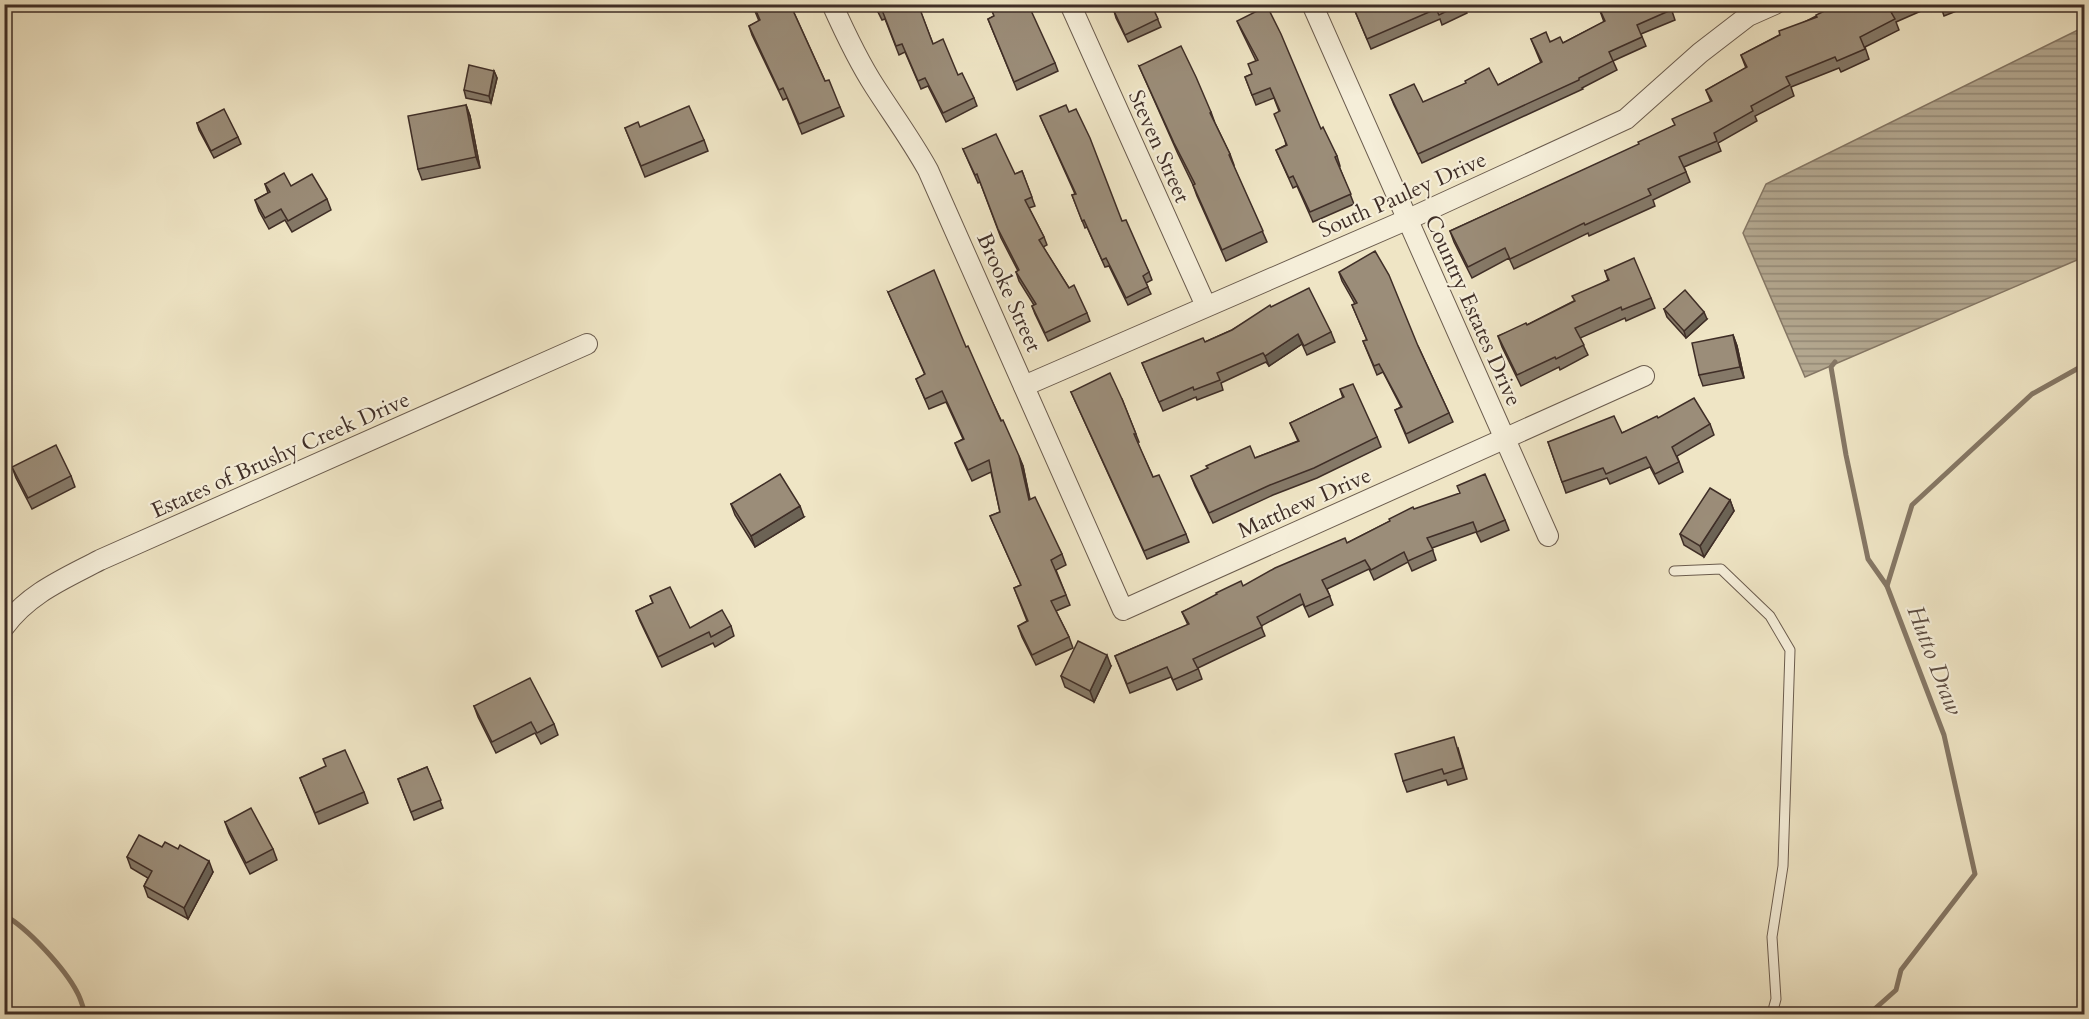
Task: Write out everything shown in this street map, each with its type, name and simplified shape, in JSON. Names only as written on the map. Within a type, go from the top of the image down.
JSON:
[{"type":"street","name":"Brooke Street","points":[[832,4],[875,88],[912,141],[928,170],[1123,610]]},
{"type":"street","name":"Steven Street","points":[[1070,4],[1206,306]]},
{"type":"street","name":"Country Estates Drive","points":[[1312,4],[1548,536]]},
{"type":"street","name":"South Pauley Drive","points":[[1024,386],[1626,119],[1745,10],[1775,4]]},
{"type":"street","name":"Estates of Brushy Creek Drive","points":[[4,627],[24,603],[48,587],[100,560],[588,344]]},
{"type":"street","name":"Matthew Drive","points":[[1123,610],[1644,376]]},
{"type":"lane","points":[[1674,571],[1721,569],[1770,616],[1790,650],[1783,866],[1772,937],[1776,999],[1772,1014]]},
{"type":"shaded area","points":[[2084,27],[2084,257],[1805,377],[1743,233],[1766,184]]},
{"type":"building","points":[[753,4],[790,4],[825,81],[829,80],[840,107],[799,124],[783,88],[779,90],[749,26],[760,20]]},
{"type":"building","points":[[875,4],[918,4],[933,44],[943,39],[958,75],[962,73],[974,98],[943,113],[925,78],[918,81],[902,44],[896,46],[882,10],[878,12]]},
{"type":"building","points":[[989,4],[1028,4],[1055,63],[1014,82],[988,19],[994,16]]},
{"type":"building","points":[[1115,4],[1151,4],[1158,19],[1125,35],[1114,11],[1118,9]]},
{"type":"building","points":[[1352,4],[1461,4],[1439,15],[1436,9],[1367,39]]},
{"type":"building","points":[[1605,4],[1669,4],[1671,10],[1637,25],[1642,37],[1609,52],[1613,61],[1579,80],[1418,154],[1390,95],[1414,84],[1423,102],[1466,83],[1465,81],[1489,68],[1498,85],[1542,62],[1531,39],[1546,32],[1550,42],[1560,37],[1563,43],[1605,21],[1599,8]]},
{"type":"building","points":[[1839,4],[1908,4],[1891,12],[1895,19],[1860,37],[1865,49],[1837,61],[1835,57],[1786,77],[1790,85],[1751,106],[1753,111],[1714,133],[1717,141],[1679,157],[1686,172],[1648,189],[1651,195],[1585,225],[1584,223],[1510,259],[1505,248],[1468,267],[1450,231],[1639,144],[1638,142],[1675,125],[1672,119],[1712,101],[1706,90],[1747,67],[1741,55],[1780,35],[1779,31],[1817,17],[1816,15]]},
{"type":"building","points":[[1267,6],[1321,129],[1323,127],[1337,156],[1335,157],[1351,194],[1310,212],[1293,176],[1289,178],[1276,150],[1287,145],[1274,114],[1280,111],[1270,88],[1252,95],[1245,77],[1252,74],[1248,64],[1258,60],[1237,21]]},
{"type":"building","points":[[1181,46],[1263,231],[1222,250],[1193,185],[1195,184],[1139,66]]},
{"type":"building","points":[[469,65],[494,71],[489,96],[464,90]]},
{"type":"building","points":[[466,105],[476,157],[418,169],[408,116]]},
{"type":"building","points":[[1066,105],[1069,112],[1076,109],[1090,138],[1122,221],[1126,220],[1149,272],[1143,276],[1148,287],[1126,298],[1106,258],[1102,260],[1084,220],[1082,221],[1072,195],[1076,194],[1040,116]]},
{"type":"building","points":[[689,106],[704,140],[641,166],[625,128],[638,122],[640,127]]},
{"type":"building","points":[[224,109],[238,137],[211,151],[197,123]]},
{"type":"building","points":[[996,134],[1015,174],[1022,171],[1032,197],[1025,200],[1044,237],[1039,240],[1069,288],[1074,285],[1087,313],[1045,333],[1032,306],[1036,304],[1016,272],[1019,270],[998,229],[977,174],[975,175],[963,149]]},
{"type":"building","points":[[284,173],[291,186],[312,174],[327,199],[288,221],[281,209],[265,218],[255,200],[270,192],[265,184]]},
{"type":"building","points":[[1375,251],[1389,275],[1449,413],[1406,434],[1395,410],[1402,407],[1379,364],[1374,366],[1363,341],[1367,340],[1352,305],[1357,303],[1339,272]]},
{"type":"building","points":[[1634,258],[1651,298],[1622,310],[1621,307],[1575,328],[1584,345],[1517,375],[1498,336],[1526,323],[1527,325],[1575,301],[1572,296],[1609,280],[1605,271]]},
{"type":"building","points":[[934,270],[966,347],[968,346],[1019,456],[1029,500],[1035,497],[1062,554],[1051,560],[1066,595],[1051,601],[1069,637],[1032,655],[1018,626],[1028,621],[1014,588],[1021,585],[990,516],[1000,512],[989,460],[968,470],[955,443],[964,439],[942,391],[925,399],[916,379],[925,374],[888,292]]},
{"type":"building","points":[[1309,288],[1331,332],[1304,346],[1298,334],[1265,356],[1263,353],[1217,373],[1220,380],[1194,390],[1193,387],[1159,402],[1142,363],[1203,338],[1205,342],[1232,330],[1270,305],[1271,307]]},
{"type":"building","points":[[1685,290],[1704,312],[1684,331],[1664,309]]},
{"type":"building","points":[[1733,335],[1740,367],[1699,375],[1692,343]]},
{"type":"building","points":[[1110,373],[1153,477],[1159,475],[1186,534],[1144,551],[1071,392]]},
{"type":"building","points":[[1353,384],[1377,437],[1314,468],[1209,513],[1191,476],[1208,468],[1206,466],[1250,446],[1255,458],[1299,441],[1290,423],[1344,397],[1340,389]]},
{"type":"building","points":[[1694,398],[1710,424],[1672,447],[1679,462],[1655,474],[1646,457],[1606,474],[1603,468],[1562,482],[1548,442],[1614,416],[1622,433],[1657,416],[1658,418]]},
{"type":"building","points":[[56,445],[71,476],[28,498],[12,467]]},
{"type":"building","points":[[780,474],[800,506],[751,536],[731,504]]},
{"type":"building","points":[[1485,474],[1505,520],[1477,532],[1473,522],[1427,538],[1433,550],[1408,561],[1404,552],[1371,570],[1365,560],[1322,580],[1330,596],[1305,607],[1300,594],[1257,617],[1262,627],[1193,659],[1198,669],[1173,680],[1167,667],[1127,684],[1115,656],[1189,624],[1182,612],[1241,581],[1243,586],[1275,568],[1345,538],[1347,543],[1413,507],[1414,509],[1460,493],[1457,486]]},
{"type":"building","points":[[1710,488],[1730,500],[1700,546],[1680,534]]},
{"type":"building","points":[[670,587],[690,628],[722,610],[731,626],[711,637],[709,632],[658,657],[636,611],[653,603],[650,596]]},
{"type":"building","points":[[1078,641],[1107,655],[1090,691],[1061,676]]},
{"type":"building","points":[[530,678],[554,724],[537,733],[531,722],[492,742],[474,706]]},
{"type":"building","points":[[1454,737],[1463,768],[1444,774],[1442,769],[1403,781],[1395,754]]},
{"type":"building","points":[[345,750],[364,792],[315,813],[300,778],[326,766],[323,759]]},
{"type":"building","points":[[427,767],[441,800],[411,812],[398,779]]},
{"type":"building","points":[[251,808],[273,849],[246,863],[225,822]]},
{"type":"building","points":[[139,835],[162,847],[165,842],[178,849],[180,845],[209,861],[184,908],[144,886],[152,871],[127,857]]},
{"type":"waterway","points":[[1835,362],[1831,367],[1846,455],[1868,559],[1887,586]]},
{"type":"waterway","name":"Hutto Draw","points":[[1869,1014],[1896,990],[1901,970],[1975,874],[1944,735],[1887,586],[1912,505],[2032,394],[2084,365]]},
{"type":"waterway","name":"Hutto Draw","points":[[4,915],[24,929],[55,961],[77,992],[85,1014]]}]
